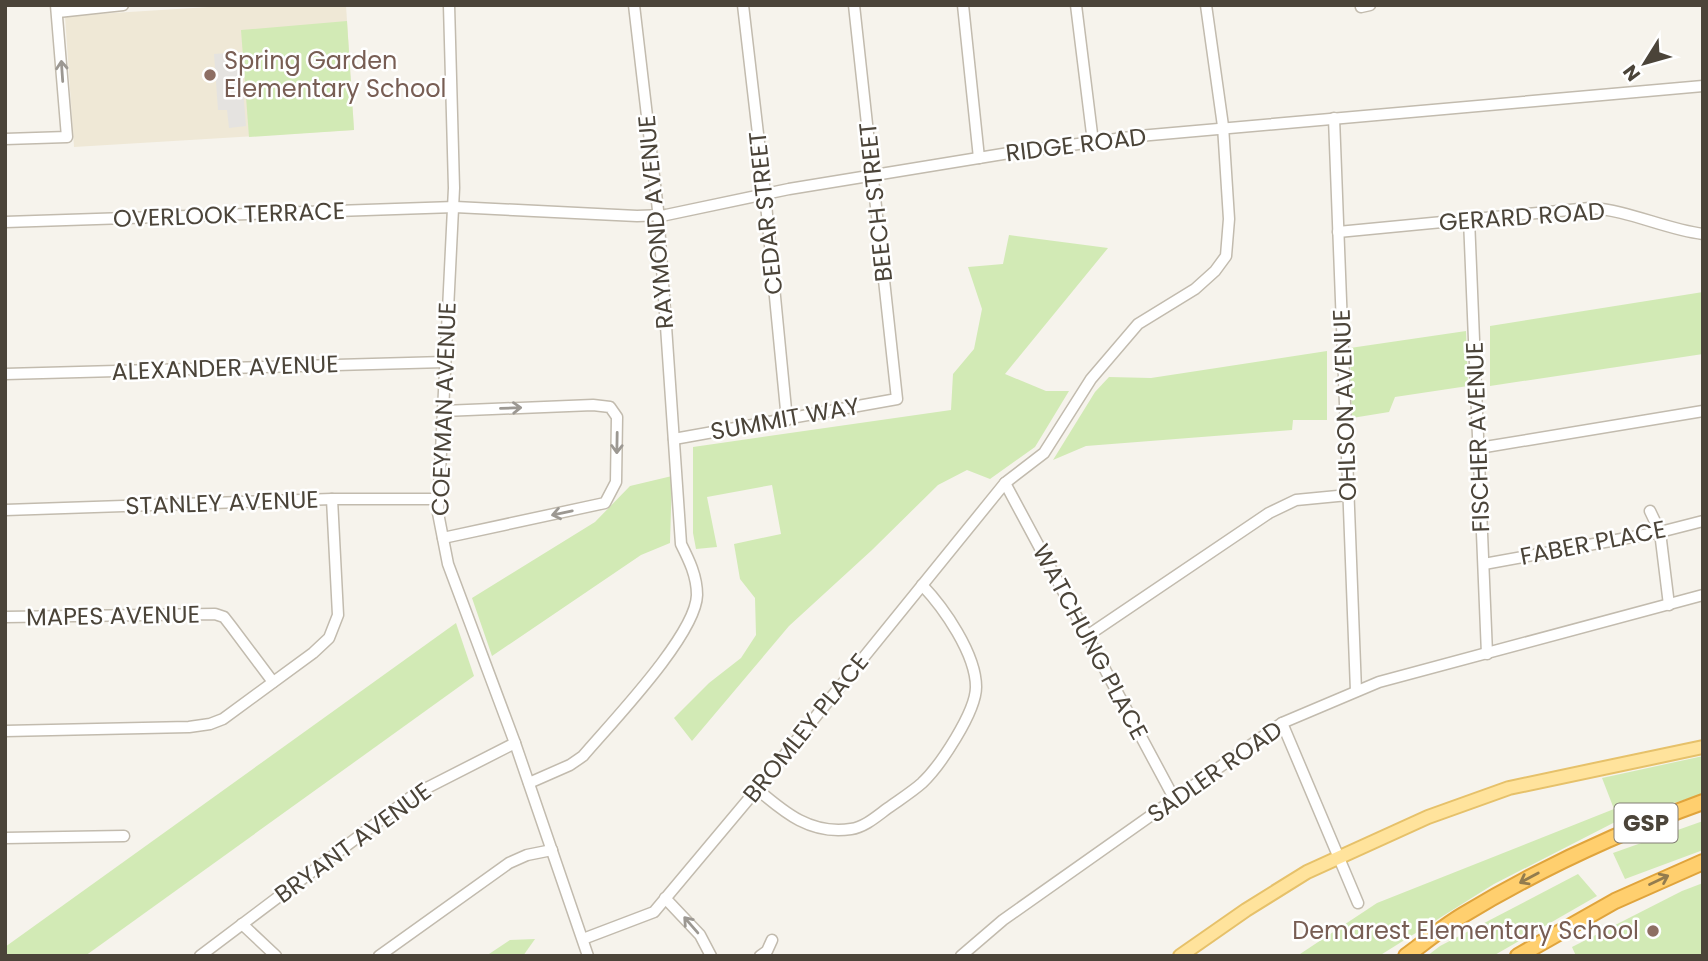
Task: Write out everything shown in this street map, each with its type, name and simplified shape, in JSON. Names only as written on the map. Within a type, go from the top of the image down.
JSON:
[{"type":"highway","name":"GSP","points":[[1406,956],[1461,916],[1534,875],[1653,820],[1703,803]]},
{"type":"highway","name":"GSP","points":[[1518,956],[1615,901],[1703,862]]},
{"type":"main road","points":[[1180,956],[1277,890],[1338,856],[1428,817],[1509,788],[1703,747]]},
{"type":"street","points":[[5,139],[67,137],[57,8],[123,5]]},
{"type":"street","name":"COEYMAN AVENUE","points":[[449,5],[453,207],[438,513],[448,564],[515,743],[588,956]]},
{"type":"street","name":"RAYMOND AVENUE","points":[[529,783],[583,756],[672,650],[697,597],[694,573],[681,544],[659,216],[634,5]]},
{"type":"street","name":"CEDAR STREET","points":[[743,5],[787,420]]},
{"type":"street","name":"BEECH STREET","points":[[854,5],[897,400]]},
{"type":"street","points":[[963,5],[979,158]]},
{"type":"street","points":[[1076,5],[1093,142]]},
{"type":"street","name":"BROMLEY PLACE","points":[[583,939],[653,912],[757,789],[1005,483],[1044,453],[1091,379],[1138,324],[1195,289],[1215,271],[1226,256],[1229,219],[1223,129],[1206,5]]},
{"type":"street","name":"RIDGE ROAD","points":[[453,207],[659,216],[873,175],[1093,142],[1703,86]]},
{"type":"street","name":"OHLSON AVENUE","points":[[1334,118],[1356,691]]},
{"type":"street","name":"OVERLOOK TERRACE","points":[[5,222],[453,207]]},
{"type":"street","name":"GERARD ROAD","points":[[1338,232],[1590,208],[1613,209],[1679,231],[1703,234]]},
{"type":"street","name":"FISCHER AVENUE","points":[[1469,219],[1487,654]]},
{"type":"street","name":"ALEXANDER AVENUE","points":[[5,374],[445,362]]},
{"type":"street","name":"SUMMIT WAY","points":[[674,439],[897,400]]},
{"type":"street","points":[[443,411],[593,405],[610,407],[617,417],[616,482],[605,503],[443,538]]},
{"type":"street","points":[[1479,448],[1703,411]]},
{"type":"street","name":"WATCHUNG PLACE","points":[[1005,483],[1175,800]]},
{"type":"street","points":[[1087,636],[1269,513],[1296,500],[1348,495]]},
{"type":"street","points":[[5,731],[189,727],[223,719],[313,653],[329,638],[334,629],[338,615],[332,499]]},
{"type":"street","name":"STANLEY AVENUE","points":[[5,510],[332,499],[439,499]]},
{"type":"street","points":[[1650,511],[1660,531],[1669,605]]},
{"type":"street","name":"FABER PLACE","points":[[1484,564],[1703,522]]},
{"type":"street","points":[[757,789],[800,821],[822,828],[854,829],[869,822],[922,782],[937,766],[961,729],[976,687],[958,633],[936,599],[922,585]]},
{"type":"street","name":"SADLER ROAD","points":[[961,956],[1003,920],[1282,723],[1379,682],[1703,595]]},
{"type":"street","name":"MAPES AVENUE","points":[[5,617],[215,614],[224,617],[232,626],[273,682]]},
{"type":"street","points":[[1282,723],[1358,903]]},
{"type":"street","name":"BRYANT AVENUE","points":[[200,956],[415,794],[515,743]]},
{"type":"street","points":[[5,838],[124,836]]},
{"type":"street","points":[[379,956],[509,863],[527,855],[552,850]]},
{"type":"street","points":[[665,898],[695,928],[711,956]]},
{"type":"street","points":[[242,924],[276,956]]},
{"type":"street","points":[[760,956],[767,951],[772,940]]},
{"type":"shaded area","name":"Spring Garden Elementary School","points":[[241,5],[346,5],[354,130],[74,147],[65,16]]},
{"type":"shaded area","points":[[240,52],[246,126],[229,128],[227,110],[218,110],[214,54]]},
{"type":"green space","points":[[347,21],[354,130],[249,137],[241,30]]},
{"type":"green space","points":[[1009,235],[1108,248],[1005,374],[1046,391],[1069,391],[1035,447],[990,479],[967,470],[938,485],[789,626],[692,741],[674,718],[709,683],[741,658],[756,635],[755,598],[740,579],[734,544],[781,534],[772,485],[707,497],[717,547],[696,549],[693,533],[693,447],[951,410],[953,374],[974,349],[982,309],[968,267],[1003,264]]},
{"type":"green space","points":[[1703,292],[1703,354],[1490,386],[1490,326]]},
{"type":"green space","points":[[1466,331],[1468,386],[1395,397],[1389,412],[1352,418],[1350,348]]},
{"type":"green space","points":[[1327,351],[1327,420],[1293,420],[1292,430],[1086,446],[1053,460],[1095,392],[1109,377],[1151,378]]},
{"type":"green space","points":[[672,476],[670,543],[641,555],[492,656],[472,598],[595,522],[630,486]]},
{"type":"green space","points":[[456,623],[474,676],[85,956],[5,956],[5,947]]},
{"type":"green space","points":[[1703,756],[1703,794],[1619,820],[1494,884],[1379,956],[1297,956],[1377,903],[1614,809],[1602,778]]},
{"type":"green space","points":[[1703,821],[1703,850],[1625,879],[1613,853]]},
{"type":"green space","points":[[1578,874],[1597,896],[1493,956],[1427,956],[1440,946]]},
{"type":"green space","name":"Demarest Elementary School","points":[[1703,883],[1703,956],[1576,956],[1572,947]]},
{"type":"green space","points":[[535,939],[523,956],[486,956],[510,940]]},
{"type":"place","name":"Spring Garden Elementary School","points":[[210,75]]},
{"type":"place","name":"Demarest Elementary School","points":[[1653,931]]}]
